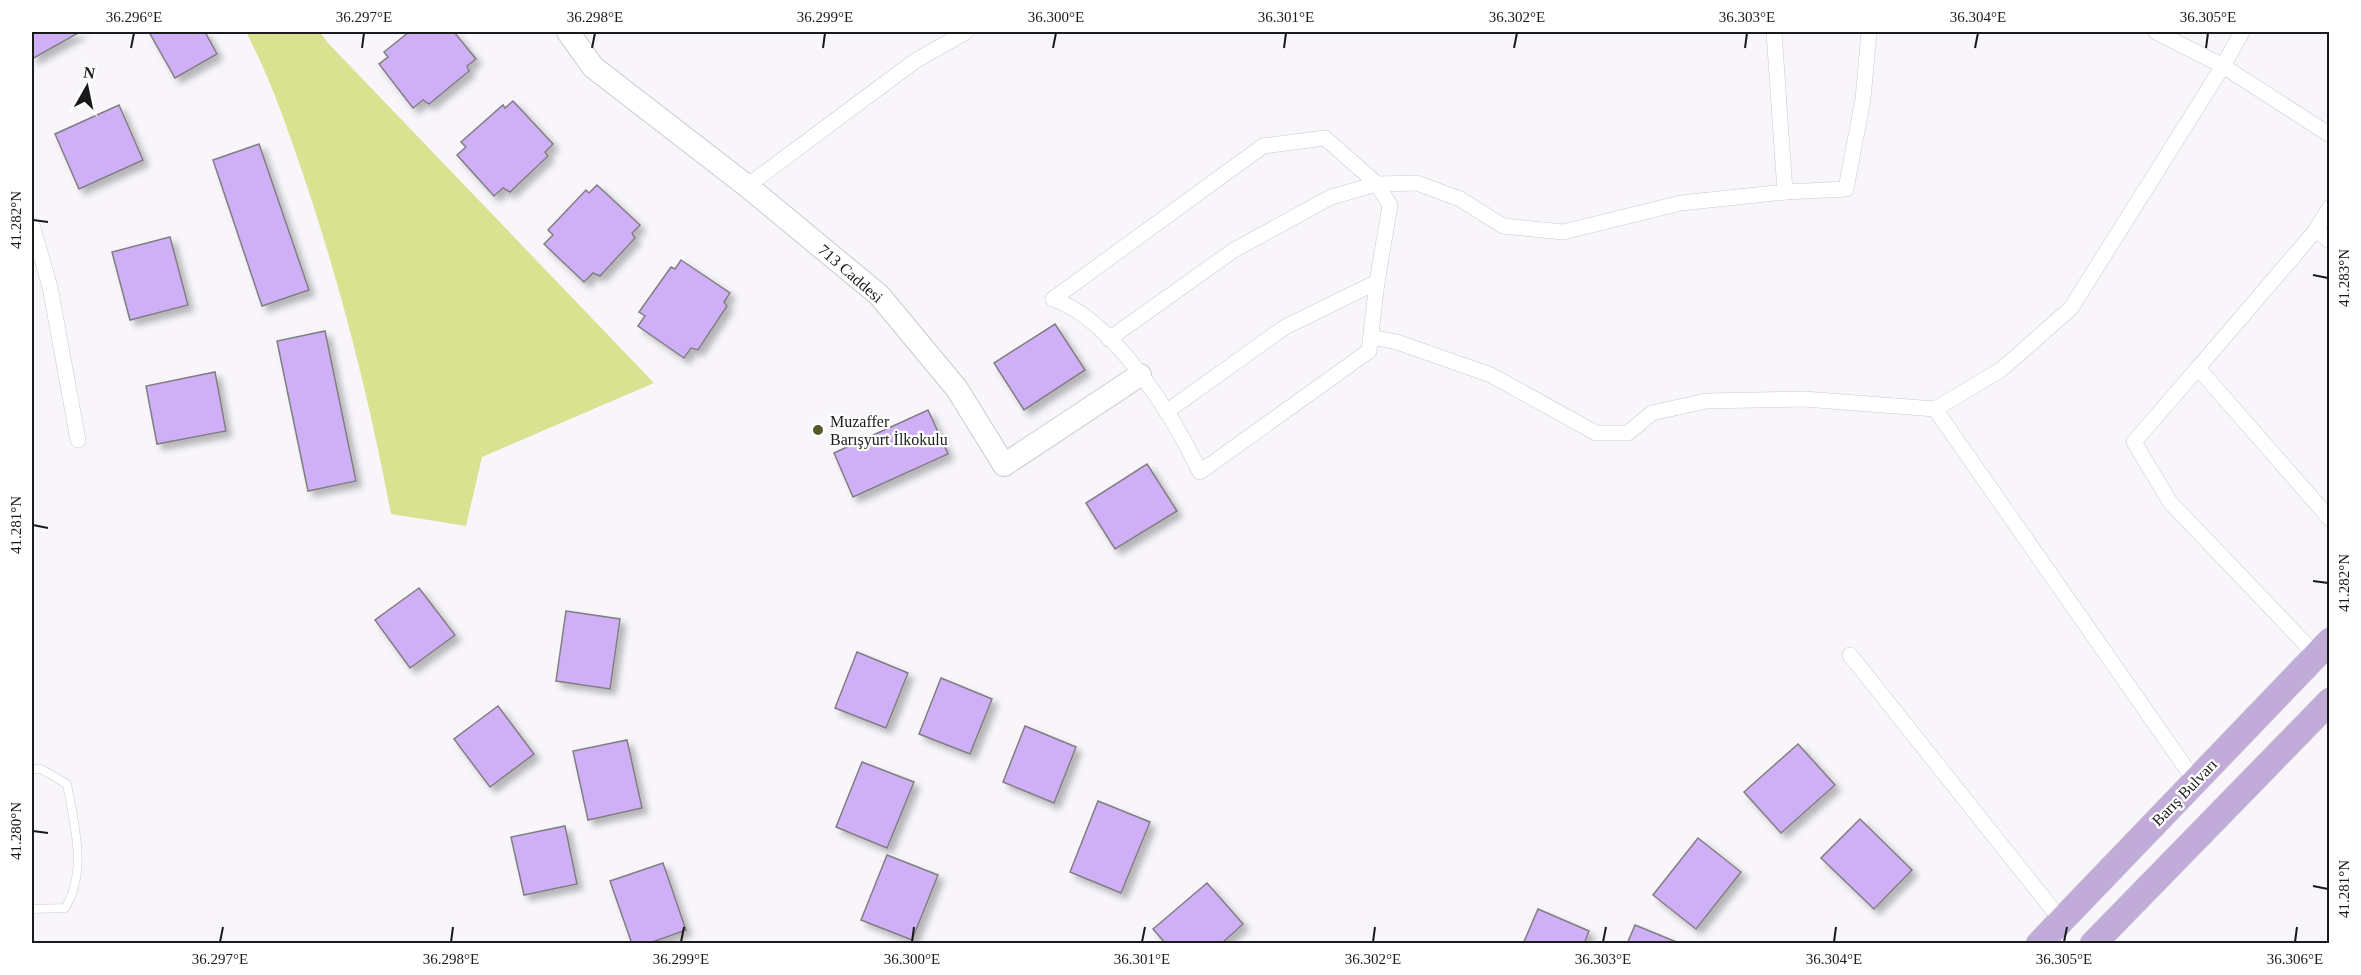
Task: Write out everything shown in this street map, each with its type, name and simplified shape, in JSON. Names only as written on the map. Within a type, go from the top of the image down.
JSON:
[{"type":"main road","name":"Barış Bulvarı","points":[[2039,944],[2323,648]]},
{"type":"main road","points":[[2100,942],[2330,701]]},
{"type":"street","name":"713 Caddesi","points":[[568,32],[593,67],[747,186],[879,295],[957,389],[1004,465],[1140,375]]},
{"type":"street","points":[[747,186],[915,60],[966,32]]},
{"type":"street","points":[[1774,32],[1785,192]]},
{"type":"street","points":[[1109,339],[1234,250],[1331,197],[1377,184],[1418,183],[1460,199],[1503,226],[1563,232],[1681,203],[1785,192],[1846,189],[1863,99],[1869,32]]},
{"type":"street","points":[[2156,32],[2223,66],[2330,135]]},
{"type":"street","points":[[1371,337],[1397,342],[1491,375],[1596,433],[1628,434],[1652,413],[1706,401],[1804,399],[1935,410],[2002,369],[2071,308],[2119,236],[2242,32]]},
{"type":"street","points":[[1325,138],[1377,184],[1390,205],[1377,282],[1369,351],[1200,472],[1183,436],[1122,350],[1067,304],[1053,299],[1263,146],[1325,138]]},
{"type":"street","points":[[2323,648],[2170,502],[2134,442],[2316,230],[2330,207]]},
{"type":"street","points":[[32,225],[50,286],[78,440]]},
{"type":"street","points":[[2316,230],[2330,241]]},
{"type":"street","points":[[1166,412],[1285,327],[1377,282]]},
{"type":"street","points":[[2198,369],[2330,519]]},
{"type":"street","points":[[1935,410],[2195,781]]},
{"type":"street","points":[[1850,655],[2061,920]]},
{"type":"lane","points":[[32,769],[42,769],[67,784],[78,845],[74,894],[65,908],[32,909]]},
{"type":"green space","points":[[246,32],[320,32],[654,383],[482,457],[466,526],[391,514],[363,384],[329,255],[283,117]]},
{"type":"building","points":[[32,32],[80,32],[32,59]]},
{"type":"building","points":[[149,32],[205,32],[217,54],[175,78]]},
{"type":"building","points":[[409,32],[454,32],[476,59],[467,66],[469,71],[429,104],[423,100],[413,108],[379,64],[388,57],[384,52]]},
{"type":"building","points":[[513,101],[553,144],[545,152],[548,156],[510,192],[503,188],[494,196],[457,155],[466,147],[461,142],[503,105],[505,108]]},
{"type":"building","points":[[119,105],[143,160],[79,189],[55,134]]},
{"type":"building","points":[[259,144],[309,290],[262,306],[213,160]]},
{"type":"building","points":[[597,185],[640,225],[632,233],[635,238],[600,276],[593,273],[584,282],[544,244],[553,235],[548,230],[586,190],[589,193]]},
{"type":"building","points":[[170,237],[188,305],[130,320],[112,252]]},
{"type":"building","points":[[681,260],[730,293],[724,302],[727,306],[698,350],[691,348],[684,358],[638,326],[645,316],[639,312],[671,267],[675,269]]},
{"type":"building","points":[[1055,324],[1085,370],[1024,410],[994,363]]},
{"type":"building","points":[[325,331],[356,481],[308,491],[277,341]]},
{"type":"building","points":[[215,372],[226,431],[157,444],[146,386]]},
{"type":"building","points":[[928,410],[948,454],[853,497],[834,453]]},
{"type":"building","points":[[1147,464],[1177,511],[1115,549],[1086,503]]},
{"type":"building","points":[[419,588],[455,635],[410,668],[375,620]]},
{"type":"building","points":[[566,611],[620,619],[610,689],[556,681]]},
{"type":"building","points":[[857,652],[908,673],[886,728],[835,708]]},
{"type":"building","points":[[941,678],[992,699],[970,754],[919,734]]},
{"type":"building","points":[[498,706],[534,754],[490,787],[454,739]]},
{"type":"building","points":[[1025,726],[1076,747],[1054,803],[1003,782]]},
{"type":"building","points":[[627,740],[642,808],[588,820],[573,751]]},
{"type":"building","points":[[1798,744],[1835,785],[1781,833],[1744,792]]},
{"type":"building","points":[[862,762],[914,782],[887,848],[836,827]]},
{"type":"building","points":[[1098,801],[1150,822],[1121,893],[1070,872]]},
{"type":"building","points":[[1860,819],[1912,870],[1874,909],[1821,858]]},
{"type":"building","points":[[565,826],[577,884],[524,895],[511,837]]},
{"type":"building","points":[[1698,838],[1741,872],[1696,929],[1653,895]]},
{"type":"building","points":[[887,855],[938,875],[912,940],[861,920]]},
{"type":"building","points":[[663,863],[686,930],[647,944],[632,944],[610,881]]},
{"type":"building","points":[[1207,883],[1243,924],[1221,944],[1166,944],[1153,929]]},
{"type":"building","points":[[1538,909],[1589,931],[1584,944],[1523,944]]},
{"type":"building","points":[[1635,925],[1679,943],[1679,944],[1627,944]]},
{"type":"place","name":"Muzaffer Barışyurt İlkokulu","points":[[818,430]]}]
